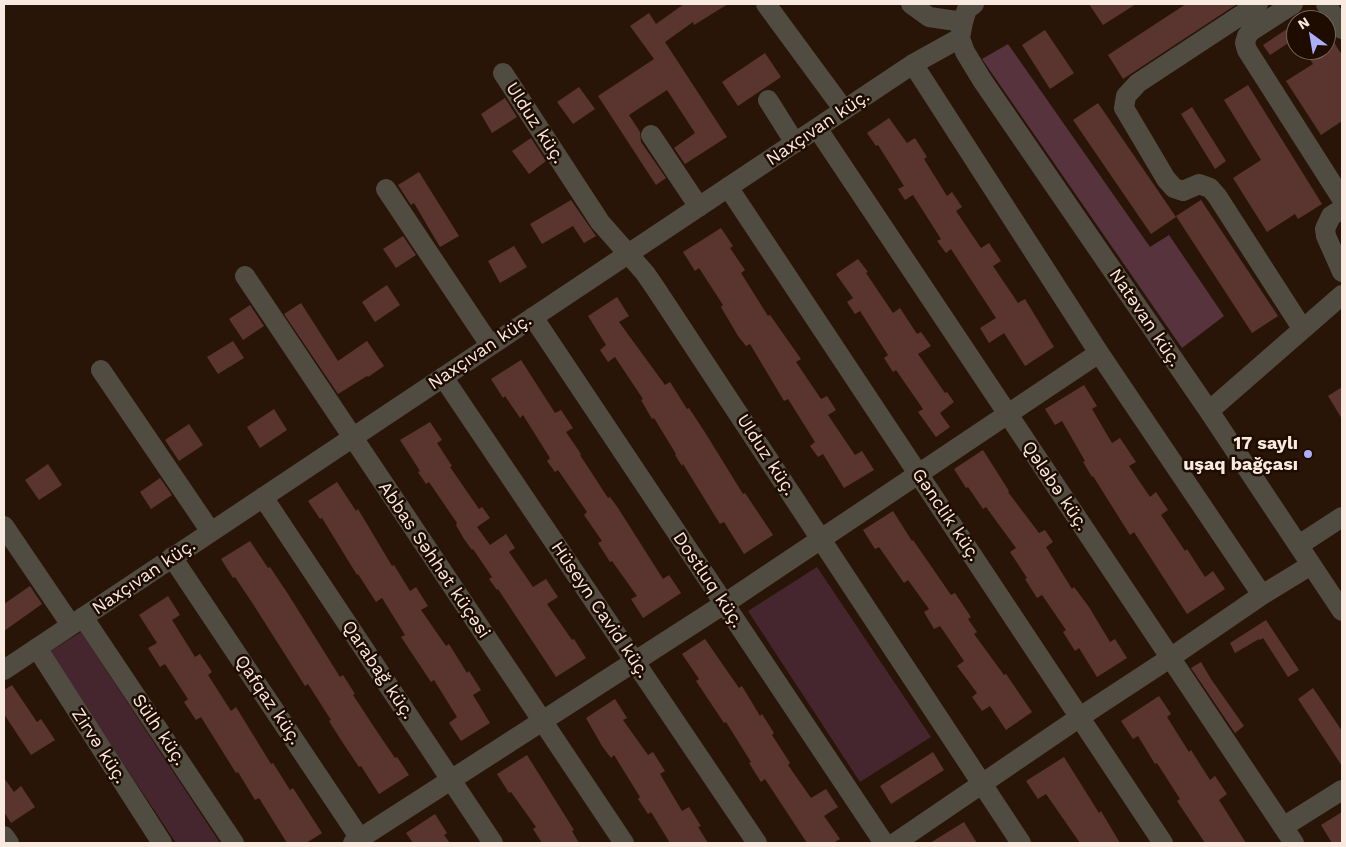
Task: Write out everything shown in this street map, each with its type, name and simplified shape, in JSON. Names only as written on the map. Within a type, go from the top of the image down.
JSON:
[{"type":"street","points":[[766,4],[844,110]]},
{"type":"street","points":[[912,4],[929,16],[961,30]]},
{"type":"street","name":"Naxçıvan küç.","points":[[4,670],[913,64],[961,30],[967,9],[974,4]]},
{"type":"street","points":[[1258,4],[1138,84],[1126,96],[1124,108],[1174,188],[1183,191],[1199,184],[1210,188],[1214,192],[1300,325]]},
{"type":"street","points":[[1294,4],[1251,31],[1245,43],[1247,50],[1342,199]]},
{"type":"street","points":[[1326,4],[1342,29]]},
{"type":"street","name":"Natəvan küç.","points":[[961,30],[965,52],[982,80],[1209,411],[1342,611]]},
{"type":"street","points":[[913,64],[1099,353],[1262,595]]},
{"type":"street","name":"Ulduz küç.","points":[[502,73],[600,222],[646,273],[1020,843]]},
{"type":"street","points":[[768,100],[795,143]]},
{"type":"street","name":"Qələbə küç.","points":[[817,128],[1288,835]]},
{"type":"street","points":[[651,135],[699,207]]},
{"type":"street","name":"Gənclik küç.","points":[[728,187],[1163,843]]},
{"type":"street","points":[[386,189],[490,345]]},
{"type":"street","points":[[1342,209],[1331,216],[1325,229],[1326,236],[1342,272]]},
{"type":"street","name":"Abbas Səhhət küçəsi","points":[[245,276],[624,843]]},
{"type":"street","points":[[1209,411],[1342,294]]},
{"type":"street","name":"Dostluq küç.","points":[[533,317],[884,843]]},
{"type":"street","points":[[358,842],[541,720],[724,604],[1099,353]]},
{"type":"street","points":[[102,370],[211,532]]},
{"type":"street","name":"Hüseyn Cavid küç.","points":[[443,377],[756,843]]},
{"type":"street","name":"Qarabağ küç.","points":[[263,497],[493,843]]},
{"type":"street","points":[[1299,545],[1342,517]]},
{"type":"street","name":"Sülh küç.","points":[[4,526],[77,621],[234,843]]},
{"type":"street","name":"Qafqaz küç.","points":[[172,558],[358,842]]},
{"type":"street","points":[[894,843],[1262,595],[1312,565]]},
{"type":"street","name":"Zirvə küç.","points":[[36,648],[162,843]]},
{"type":"street","points":[[1288,835],[1342,790]]},
{"type":"street","points":[[4,836],[9,843]]},
{"type":"shaded area","points":[[1008,44],[1150,247],[1169,235],[1224,316],[1182,348],[982,59]]},
{"type":"shaded area","points":[[817,567],[931,737],[860,782],[748,611]]},
{"type":"shaded area","points":[[81,632],[220,843],[176,843],[49,652]]},
{"type":"building","points":[[684,4],[728,4],[694,25],[693,22],[665,42],[727,137],[685,164],[674,148],[695,133],[667,90],[629,115],[640,132],[641,142],[666,178],[656,185],[598,96],[654,59],[630,26],[649,13],[656,24]]},
{"type":"building","points":[[1089,4],[1136,4],[1103,25]]},
{"type":"building","points":[[1186,4],[1237,4],[1123,79],[1108,55]]},
{"type":"building","points":[[1045,30],[1074,73],[1050,89],[1022,45]]},
{"type":"building","points":[[1286,30],[1286,45],[1270,55],[1263,45]]},
{"type":"building","points":[[1336,46],[1342,55],[1342,121],[1321,135],[1286,81],[1313,64],[1310,60],[1336,60]]},
{"type":"building","points":[[765,53],[781,77],[738,106],[722,82]]},
{"type":"building","points":[[1248,85],[1322,204],[1298,219],[1295,214],[1267,232],[1233,178],[1261,160],[1224,100]]},
{"type":"building","points":[[579,87],[595,109],[573,124],[557,102]]},
{"type":"building","points":[[505,98],[517,117],[492,133],[481,114]]},
{"type":"building","points":[[1098,103],[1176,217],[1151,234],[1073,120]]},
{"type":"building","points":[[1192,107],[1226,161],[1215,169],[1181,114]]},
{"type":"building","points":[[889,118],[907,143],[915,138],[927,157],[924,159],[947,196],[952,192],[962,207],[956,211],[981,248],[989,243],[1001,261],[993,266],[1018,303],[1025,299],[1054,347],[1025,366],[1004,333],[989,343],[980,328],[996,318],[951,249],[946,253],[937,241],[941,239],[913,195],[905,200],[898,189],[904,186],[878,145],[876,146],[867,133]]},
{"type":"building","points":[[531,138],[546,161],[529,174],[512,151]]},
{"type":"building","points":[[419,172],[459,236],[440,247],[414,203],[411,205],[398,185]]},
{"type":"building","points":[[571,200],[596,236],[584,243],[573,226],[542,244],[530,224]]},
{"type":"building","points":[[1201,200],[1278,316],[1252,333],[1176,216]]},
{"type":"building","points":[[721,228],[733,246],[730,248],[745,270],[741,273],[768,316],[770,315],[801,359],[796,362],[821,399],[827,396],[836,410],[828,415],[855,455],[862,451],[874,470],[844,488],[823,454],[818,457],[810,446],[815,442],[788,399],[784,401],[750,344],[746,346],[738,336],[721,307],[723,305],[699,268],[695,271],[683,252]]},
{"type":"building","points":[[403,236],[416,255],[396,268],[383,249]]},
{"type":"building","points":[[514,246],[527,267],[500,283],[488,261]]},
{"type":"building","points":[[858,259],[893,313],[900,308],[917,334],[921,332],[931,346],[918,354],[945,393],[947,392],[954,402],[940,413],[950,427],[936,437],[918,412],[923,409],[896,370],[893,372],[884,358],[888,355],[860,311],[855,314],[847,302],[853,298],[836,274]]},
{"type":"building","points":[[387,285],[400,305],[375,322],[362,302]]},
{"type":"building","points":[[617,297],[629,316],[619,322],[665,385],[670,382],[687,409],[689,408],[743,494],[745,493],[773,535],[744,554],[724,522],[720,524],[683,464],[682,466],[654,418],[652,419],[641,400],[643,399],[615,357],[608,362],[600,350],[606,345],[588,316]]},
{"type":"building","points":[[301,303],[338,361],[367,341],[384,366],[338,394],[284,314]]},
{"type":"building","points":[[250,305],[264,326],[243,340],[229,319]]},
{"type":"building","points":[[233,341],[244,358],[218,374],[207,357]]},
{"type":"building","points":[[521,360],[555,413],[561,410],[573,428],[566,432],[608,498],[610,497],[618,508],[663,579],[669,575],[681,593],[643,618],[631,599],[637,596],[612,561],[610,562],[598,543],[602,541],[584,515],[587,512],[558,470],[555,472],[547,461],[550,458],[523,415],[520,418],[505,396],[503,398],[491,379]]},
{"type":"building","points":[[1084,385],[1097,406],[1092,409],[1112,443],[1120,438],[1136,462],[1129,466],[1150,497],[1156,492],[1168,510],[1161,515],[1185,551],[1187,549],[1205,577],[1213,571],[1225,589],[1187,614],[1134,532],[1130,535],[1092,477],[1062,421],[1055,425],[1045,409]]},
{"type":"building","points":[[1342,387],[1342,419],[1328,396]]},
{"type":"building","points":[[274,409],[287,430],[260,448],[247,427]]},
{"type":"building","points":[[430,422],[442,440],[437,443],[452,466],[450,467],[479,509],[482,507],[490,518],[477,527],[490,545],[506,534],[515,548],[509,552],[533,587],[546,579],[558,597],[547,604],[586,658],[556,677],[498,589],[489,579],[492,577],[464,539],[456,525],[457,523],[429,482],[426,484],[418,472],[420,471],[400,440]]},
{"type":"building","points":[[189,424],[203,445],[179,461],[165,440]]},
{"type":"building","points":[[983,450],[1008,492],[1039,533],[1045,530],[1053,542],[1046,547],[1072,589],[1074,587],[1089,607],[1110,642],[1115,639],[1127,658],[1097,677],[1079,648],[1075,651],[1063,632],[1066,630],[1042,595],[1037,598],[1025,579],[1027,578],[1010,552],[1016,548],[986,507],[983,509],[968,487],[966,488],[954,469]]},
{"type":"building","points":[[48,464],[62,485],[39,500],[25,480]]},
{"type":"building","points":[[160,478],[172,495],[151,509],[140,492]]},
{"type":"building","points":[[337,482],[356,511],[358,509],[392,566],[394,565],[410,591],[416,587],[428,606],[421,610],[446,646],[449,644],[467,673],[469,671],[481,690],[473,695],[490,723],[461,741],[449,723],[457,717],[434,680],[431,682],[401,637],[405,635],[382,598],[376,602],[322,518],[320,519],[308,501]]},
{"type":"building","points":[[893,511],[951,595],[955,593],[971,617],[968,619],[977,632],[974,634],[1004,675],[1006,674],[1032,712],[1006,730],[990,706],[982,711],[972,697],[977,693],[957,666],[964,661],[940,626],[934,629],[924,612],[929,609],[908,580],[904,583],[879,547],[875,549],[863,530]]},
{"type":"building","points":[[250,541],[288,594],[340,677],[343,675],[355,694],[353,695],[395,758],[397,757],[409,775],[379,794],[341,740],[329,721],[331,720],[308,684],[305,686],[253,604],[221,559]]},
{"type":"building","points":[[30,586],[42,604],[4,631],[4,604]]},
{"type":"building","points":[[168,596],[180,615],[172,620],[195,657],[200,654],[212,672],[208,675],[231,711],[236,707],[271,764],[273,763],[290,790],[293,788],[322,833],[306,843],[287,843],[259,798],[255,800],[238,772],[236,773],[201,717],[196,720],[184,702],[188,699],[165,664],[160,667],[148,648],[157,643],[139,615]]},
{"type":"building","points":[[1266,620],[1299,670],[1288,677],[1263,638],[1235,653],[1230,643]]},
{"type":"building","points":[[705,639],[739,688],[742,686],[760,716],[762,714],[774,733],[772,735],[790,763],[788,765],[811,798],[826,789],[838,807],[824,816],[840,839],[833,843],[807,843],[765,779],[761,782],[726,722],[724,723],[696,681],[699,679],[682,654]]},
{"type":"building","points":[[1201,662],[1244,726],[1235,733],[1191,668]]},
{"type":"building","points":[[12,685],[37,722],[41,719],[55,740],[31,755],[4,714],[4,690]]},
{"type":"building","points":[[1313,688],[1342,731],[1342,766],[1298,699]]},
{"type":"building","points":[[1159,696],[1171,714],[1167,717],[1189,752],[1191,750],[1210,780],[1215,776],[1227,794],[1219,800],[1246,843],[1205,843],[1177,801],[1180,799],[1157,763],[1155,764],[1138,736],[1133,739],[1121,721]]},
{"type":"building","points":[[615,699],[627,718],[623,720],[648,755],[653,752],[665,771],[660,774],[682,811],[689,807],[701,826],[698,827],[708,843],[670,843],[651,812],[648,814],[638,799],[640,797],[614,755],[611,758],[602,746],[586,718]]},
{"type":"building","points":[[933,752],[944,770],[891,804],[880,786]]},
{"type":"building","points":[[527,755],[574,830],[572,831],[579,843],[542,843],[533,829],[536,827],[511,792],[509,793],[497,774]]},
{"type":"building","points":[[1064,757],[1099,813],[1101,811],[1120,843],[1080,843],[1046,794],[1038,799],[1026,781]]},
{"type":"building","points":[[4,778],[14,792],[21,786],[35,807],[11,823],[4,812]]},
{"type":"building","points":[[1342,812],[1342,843],[1332,843],[1321,825]]},
{"type":"building","points":[[435,814],[447,833],[444,835],[450,843],[413,843],[406,833]]},
{"type":"building","points":[[964,822],[977,843],[930,843]]},
{"type":"place","name":"17 saylı uşaq bağçası","points":[[1308,454]]}]
